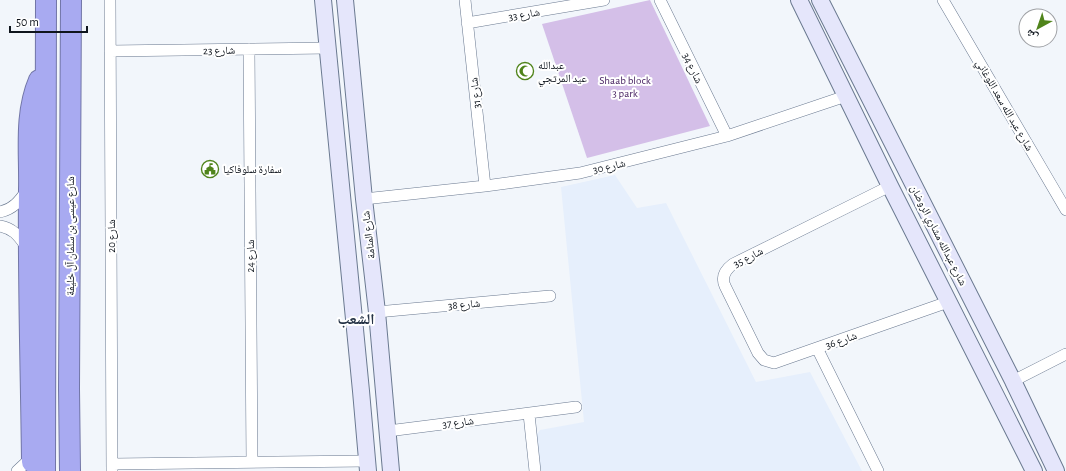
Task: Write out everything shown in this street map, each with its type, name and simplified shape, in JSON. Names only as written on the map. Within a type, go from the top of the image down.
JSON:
[{"type":"highway","points":[[45,471],[46,0]]},
{"type":"highway","name":"شارع عيسى بن سلمان آل خليفة","points":[[71,0],[69,389],[72,468]]},
{"type":"highway","points":[[32,464],[28,250],[29,124],[34,95],[40,76],[45,67]]},
{"type":"street","name":"شارع 20","points":[[110,0],[112,467]]},
{"type":"street","name":"شارع المنامة","points":[[323,0],[368,466]]},
{"type":"street","name":"شارع المنامة","points":[[345,0],[364,199],[377,312],[388,431],[390,471]]},
{"type":"street","name":"شارع 31","points":[[465,0],[485,186]]},
{"type":"street","name":"شارع 33","points":[[468,23],[604,0]]},
{"type":"street","name":"شارع 34","points":[[660,0],[727,136]]},
{"type":"street","name":"شارع عبدالله مشاري الروضان","points":[[799,0],[890,186],[1034,471]]},
{"type":"street","name":"شارع عبدالله مشاري الروضان","points":[[820,0],[1055,468]]},
{"type":"street","name":"شارع عبد الله سعد اللوغاني","points":[[943,0],[1066,210]]},
{"type":"street","name":"شارع 23","points":[[110,51],[328,48]]},
{"type":"street","name":"شارع 24","points":[[249,49],[252,462]]},
{"type":"street","name":"شارع 30","points":[[364,199],[485,186],[580,173],[727,136],[846,96]]},
{"type":"street","points":[[333,104],[338,112],[344,113],[348,113],[355,104]]},
{"type":"street","points":[[336,138],[342,131],[346,130],[353,131],[358,135]]},
{"type":"street","points":[[0,212],[6,211],[14,206],[29,186]]},
{"type":"street","name":"شارع 35","points":[[818,348],[774,363],[762,358],[758,353],[725,286],[723,279],[724,273],[728,267],[733,264],[890,186]]},
{"type":"street","points":[[0,226],[14,232],[28,250]]},
{"type":"street","name":"شارع 38","points":[[377,312],[550,296]]},
{"type":"street","name":"شارع 36","points":[[878,471],[818,348],[948,302]]},
{"type":"street","points":[[358,355],[365,361],[369,361],[374,360],[380,354]]},
{"type":"street","points":[[1013,382],[1066,354]]},
{"type":"street","points":[[361,391],[368,385],[378,386],[384,392]]},
{"type":"street","name":"شارع 37","points":[[388,431],[576,407]]},
{"type":"street","points":[[529,414],[535,471]]},
{"type":"street","points":[[1021,445],[1029,448],[1036,446],[1041,439]]},
{"type":"street","points":[[1034,471],[1038,463],[1046,461],[1055,468]]},
{"type":"street","points":[[112,467],[252,462],[368,466]]},
{"type":"street","points":[[17,471],[32,464]]},
{"type":"shaded area","points":[[615,175],[637,208],[666,203],[756,382],[810,372],[862,471],[537,471],[534,438],[540,430],[584,422],[561,187]]},
{"type":"green space","name":"Shaab block 3 park","points":[[650,0],[710,126],[587,158],[542,24]]},
{"type":"place","name":"عبدالله عيد المرتجي","points":[[525,71]]},
{"type":"place","name":"سفارة سلوفاكيا","points":[[210,169]]},
{"type":"district","name":"الشعب","points":[[356,319]]}]
